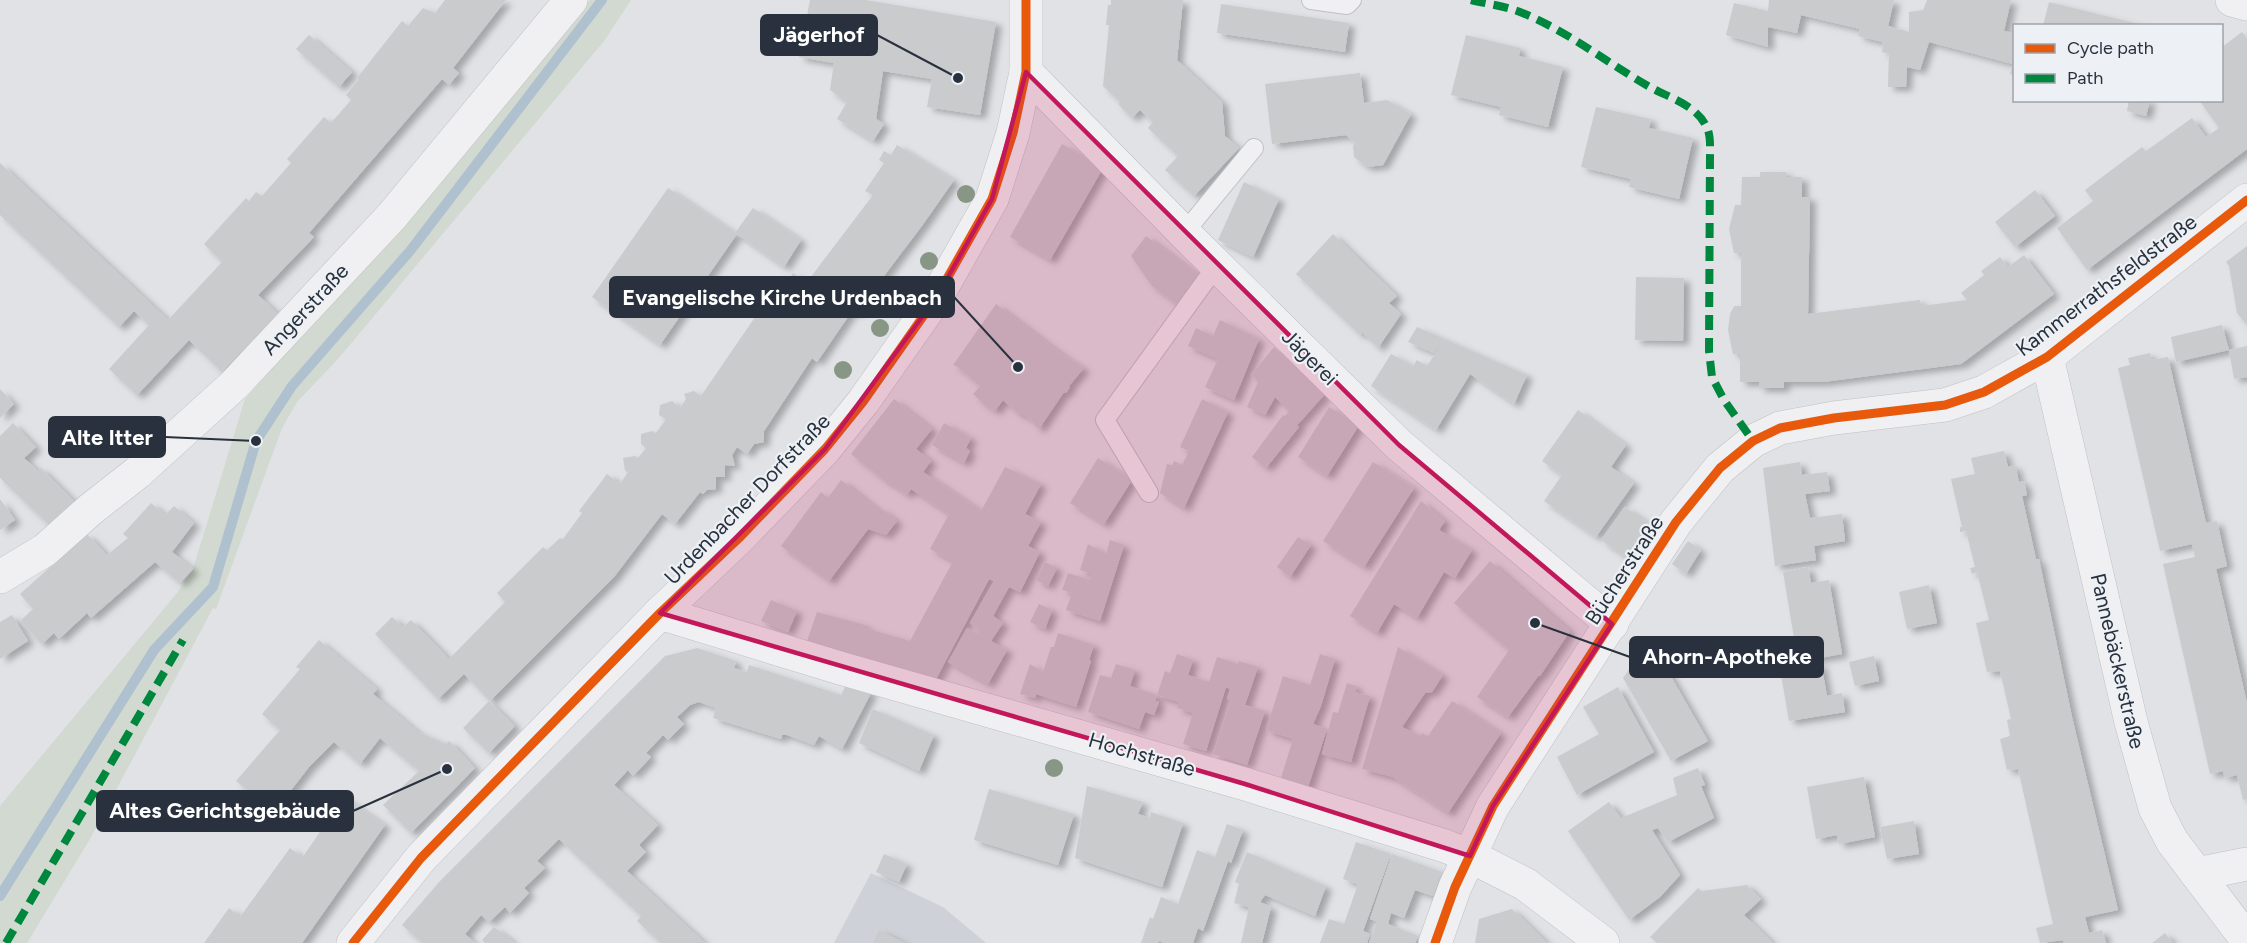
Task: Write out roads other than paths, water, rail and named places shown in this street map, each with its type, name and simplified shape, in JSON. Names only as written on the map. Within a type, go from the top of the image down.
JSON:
[{"type":"street","name":"Angerstraße","points":[[0,577],[45,550],[91,509],[138,473],[235,384],[392,216],[571,0]]},
{"type":"street","name":"Urdenbacher Dorfstraße","points":[[353,943],[421,858],[660,614],[739,538],[825,449],[863,402],[936,298],[992,199],[1013,133],[1026,72],[1026,0]]},
{"type":"street","points":[[2232,0],[2247,4]]},
{"type":"street","name":"Jägerei","points":[[1026,72],[1184,233],[1399,445],[1612,624]]},
{"type":"street","name":"Kammerrathsfeldstraße","points":[[1984,392],[2047,357],[2247,200]]},
{"type":"street","name":"Pannebäckerstraße","points":[[2047,357],[2131,723],[2155,808],[2172,841],[2247,940]]},
{"type":"street","name":"Bücherstraße","points":[[1435,943],[1455,887],[1493,806],[1676,522],[1720,468],[1753,441],[1780,428],[1834,418],[1945,405],[1984,392]]},
{"type":"street","name":"Hochstraße","points":[[660,614],[1245,784],[1445,846],[1526,884],[1602,943]]},
{"type":"street","points":[[2197,874],[2247,864]]},
{"type":"lane","points":[[1311,0],[1347,5],[1352,0]]},
{"type":"lane","points":[[1184,233],[1254,148]]},
{"type":"lane","points":[[1149,493],[1105,420],[1216,265]]},
{"type":"waterway","points":[[0,896],[154,650],[213,587],[256,441],[292,386],[410,251],[602,0]]},
{"type":"place","name":"Jägerhof","points":[[958,78]]},
{"type":"place","name":"Evangelische Kirche Urdenbach","points":[[1018,367]]},
{"type":"place","name":"Alte Itter","points":[[256,441]]},
{"type":"place","name":"Ahorn-Apotheke","points":[[1535,623]]},
{"type":"place","name":"Altes Gerichtsgebäude","points":[[447,769]]}]
